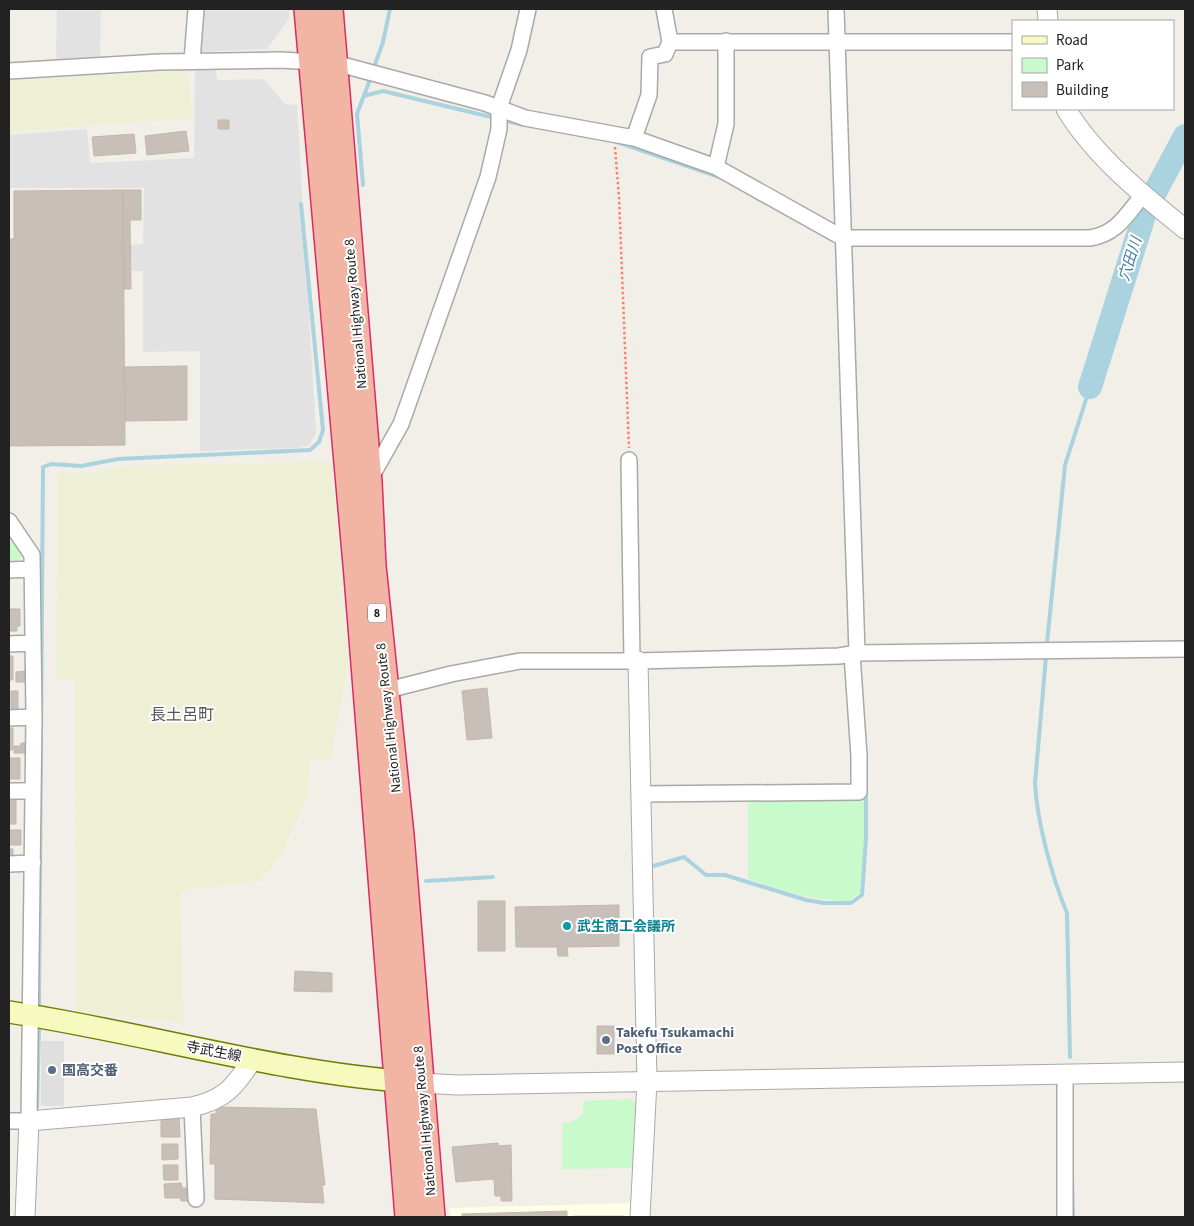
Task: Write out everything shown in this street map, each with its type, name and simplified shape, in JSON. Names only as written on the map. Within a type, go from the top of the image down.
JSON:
[{"type":"highway","name":"National Highway Route 8","points":[[306,9],[323,62],[368,482],[384,690],[401,835],[432,1217]]},
{"type":"highway","name":"National Highway Route 8","points":[[330,9],[323,62],[357,576],[408,1217]]},
{"type":"main road","name":"寺武生線","points":[[9,1012],[253,1059],[396,1081],[421,1083]]},
{"type":"street","points":[[192,61],[196,9]]},
{"type":"street","points":[[368,482],[402,424],[488,178],[499,129],[499,108],[519,50],[528,9]]},
{"type":"street","points":[[634,138],[649,95],[650,57],[665,54],[670,42],[664,9]]},
{"type":"street","points":[[641,794],[859,792],[840,93],[836,42],[836,9]]},
{"type":"street","points":[[716,167],[726,124],[726,41]]},
{"type":"street","points":[[670,42],[1012,42]]},
{"type":"street","points":[[9,71],[192,61],[323,62],[485,103],[525,118],[634,138],[716,167],[843,238],[1090,238],[1111,232],[1143,195]]},
{"type":"street","points":[[1067,110],[1098,150],[1143,195],[1185,230]]},
{"type":"street","points":[[629,460],[641,794],[647,1081],[640,1217]]},
{"type":"street","points":[[9,521],[32,555],[34,791],[29,1121],[25,1217]]},
{"type":"street","points":[[9,570],[32,569]]},
{"type":"street","points":[[9,644],[33,643]]},
{"type":"street","points":[[384,690],[451,674],[520,661],[635,661],[854,653],[1185,649]]},
{"type":"street","points":[[9,718],[34,717]]},
{"type":"street","points":[[9,792],[34,791]]},
{"type":"street","points":[[9,864],[33,863]]},
{"type":"street","points":[[9,1121],[29,1121],[192,1107],[217,1100],[228,1092],[253,1059]]},
{"type":"street","points":[[421,1083],[458,1085],[1185,1072]]},
{"type":"street","points":[[1065,1075],[1065,1217]]},
{"type":"street","points":[[192,1107],[196,1199]]},
{"type":"path","points":[[614,134],[619,197],[629,460]]},
{"type":"shaded area","points":[[57,9],[101,9],[100,58],[56,59]]},
{"type":"shaded area","points":[[200,9],[289,9],[289,19],[267,49],[201,52],[198,48]]},
{"type":"shaded area","points":[[216,69],[217,80],[264,79],[285,104],[297,105],[316,434],[309,445],[299,448],[200,451],[200,351],[143,352],[143,271],[130,271],[130,245],[143,244],[144,188],[9,188],[9,135],[87,129],[90,163],[194,158],[195,70]]},
{"type":"shaded area","points":[[188,71],[192,118],[9,132],[10,80]]},
{"type":"shaded area","points":[[332,461],[348,666],[331,759],[309,759],[308,797],[281,854],[261,881],[180,891],[183,1023],[76,1012],[75,680],[57,678],[58,473],[89,473],[126,466]]},
{"type":"shaded area","points":[[41,1041],[64,1041],[64,1106],[41,1106]]},
{"type":"shaded area","points":[[632,1203],[632,1217],[451,1217],[450,1208]]},
{"type":"shaded area","points":[[573,1215],[624,1215],[624,1217],[573,1217]]},
{"type":"green space","points":[[9,535],[23,555],[18,564],[9,564]]},
{"type":"green space","points":[[748,797],[864,797],[866,802],[865,849],[860,892],[849,901],[821,899],[797,894],[748,879]]},
{"type":"green space","points":[[630,1099],[637,1104],[634,1168],[562,1169],[562,1123],[569,1123],[583,1115],[583,1101]]},
{"type":"building","points":[[218,120],[229,120],[229,129],[218,129]]},
{"type":"building","points":[[186,131],[189,151],[147,155],[145,136]]},
{"type":"building","points":[[134,134],[136,153],[94,156],[92,137]]},
{"type":"building","points":[[123,190],[141,190],[141,220],[130,220],[131,289],[124,289]]},
{"type":"building","points":[[123,190],[125,445],[9,446],[9,239],[14,239],[14,191]]},
{"type":"building","points":[[187,366],[187,420],[125,421],[124,367]]},
{"type":"building","points":[[9,609],[20,609],[20,626],[17,626],[17,631],[9,631]]},
{"type":"building","points":[[9,656],[13,656],[13,680],[9,680]]},
{"type":"building","points":[[25,671],[25,682],[16,682],[16,672]]},
{"type":"building","points":[[487,688],[492,738],[467,740],[462,691]]},
{"type":"building","points":[[11,691],[18,691],[18,712],[11,712]]},
{"type":"building","points":[[9,728],[13,728],[13,750],[9,750]]},
{"type":"building","points":[[21,743],[25,743],[25,753],[14,753],[14,746],[21,746]]},
{"type":"building","points":[[9,758],[20,758],[20,779],[9,779]]},
{"type":"building","points":[[9,800],[16,800],[16,824],[9,824]]},
{"type":"building","points":[[9,830],[21,830],[21,845],[9,845]]},
{"type":"building","points":[[9,849],[13,849],[13,859],[9,859]]},
{"type":"building","points":[[478,901],[505,901],[505,951],[478,951]]},
{"type":"building","name":"武生商工会議所","points":[[619,905],[619,946],[567,947],[568,956],[558,956],[557,947],[516,947],[515,907]]},
{"type":"building","points":[[295,971],[332,973],[332,992],[294,991]]},
{"type":"building","points":[[597,1026],[614,1026],[614,1054],[597,1054]]},
{"type":"building","points":[[216,1107],[316,1109],[325,1185],[322,1185],[324,1203],[215,1199],[215,1164],[210,1164],[211,1114],[216,1114]]},
{"type":"building","points":[[161,1114],[179,1114],[180,1137],[161,1137]]},
{"type":"building","points":[[498,1143],[499,1146],[511,1145],[512,1201],[501,1201],[501,1196],[495,1196],[494,1179],[456,1182],[452,1147]]},
{"type":"building","points":[[162,1144],[178,1144],[178,1159],[162,1160]]},
{"type":"building","points":[[163,1165],[178,1165],[178,1180],[164,1180]]},
{"type":"building","points":[[181,1183],[182,1188],[190,1188],[191,1201],[181,1201],[180,1198],[165,1198],[164,1184]]},
{"type":"building","points":[[567,1211],[567,1217],[462,1217],[462,1214]]},
{"type":"waterway","points":[[373,70],[383,42],[390,9]]},
{"type":"waterway","points":[[363,185],[357,114],[371,77]]},
{"type":"waterway","points":[[364,96],[383,91],[495,118]]},
{"type":"waterway","points":[[502,120],[524,125]]},
{"type":"waterway","name":"穴田川","points":[[1090,387],[1146,209],[1185,136]]},
{"type":"waterway","points":[[617,142],[722,178]]},
{"type":"waterway","points":[[39,1005],[43,467],[51,464],[81,466],[118,459],[310,450],[319,442],[323,430],[301,204]]},
{"type":"waterway","points":[[1047,643],[1065,465],[1090,387]]},
{"type":"waterway","points":[[1046,657],[1035,783],[1046,849],[1067,913],[1070,1057]]},
{"type":"waterway","points":[[650,867],[684,857],[706,875],[725,875],[806,900],[824,903],[851,903],[862,895],[866,838],[866,789]]},
{"type":"waterway","points":[[426,881],[493,877]]},
{"type":"waterway","points":[[37,1107],[39,1029]]},
{"type":"waterway","points":[[1072,1177],[1073,1217]]},
{"type":"place","name":"武生商工会議所","points":[[567,926]]},
{"type":"place","name":"Takefu Tsukamachi Post Office","points":[[606,1040]]},
{"type":"place","name":"国高交番","points":[[52,1070]]},
{"type":"district","name":"長土呂町","points":[[182,714]]}]
